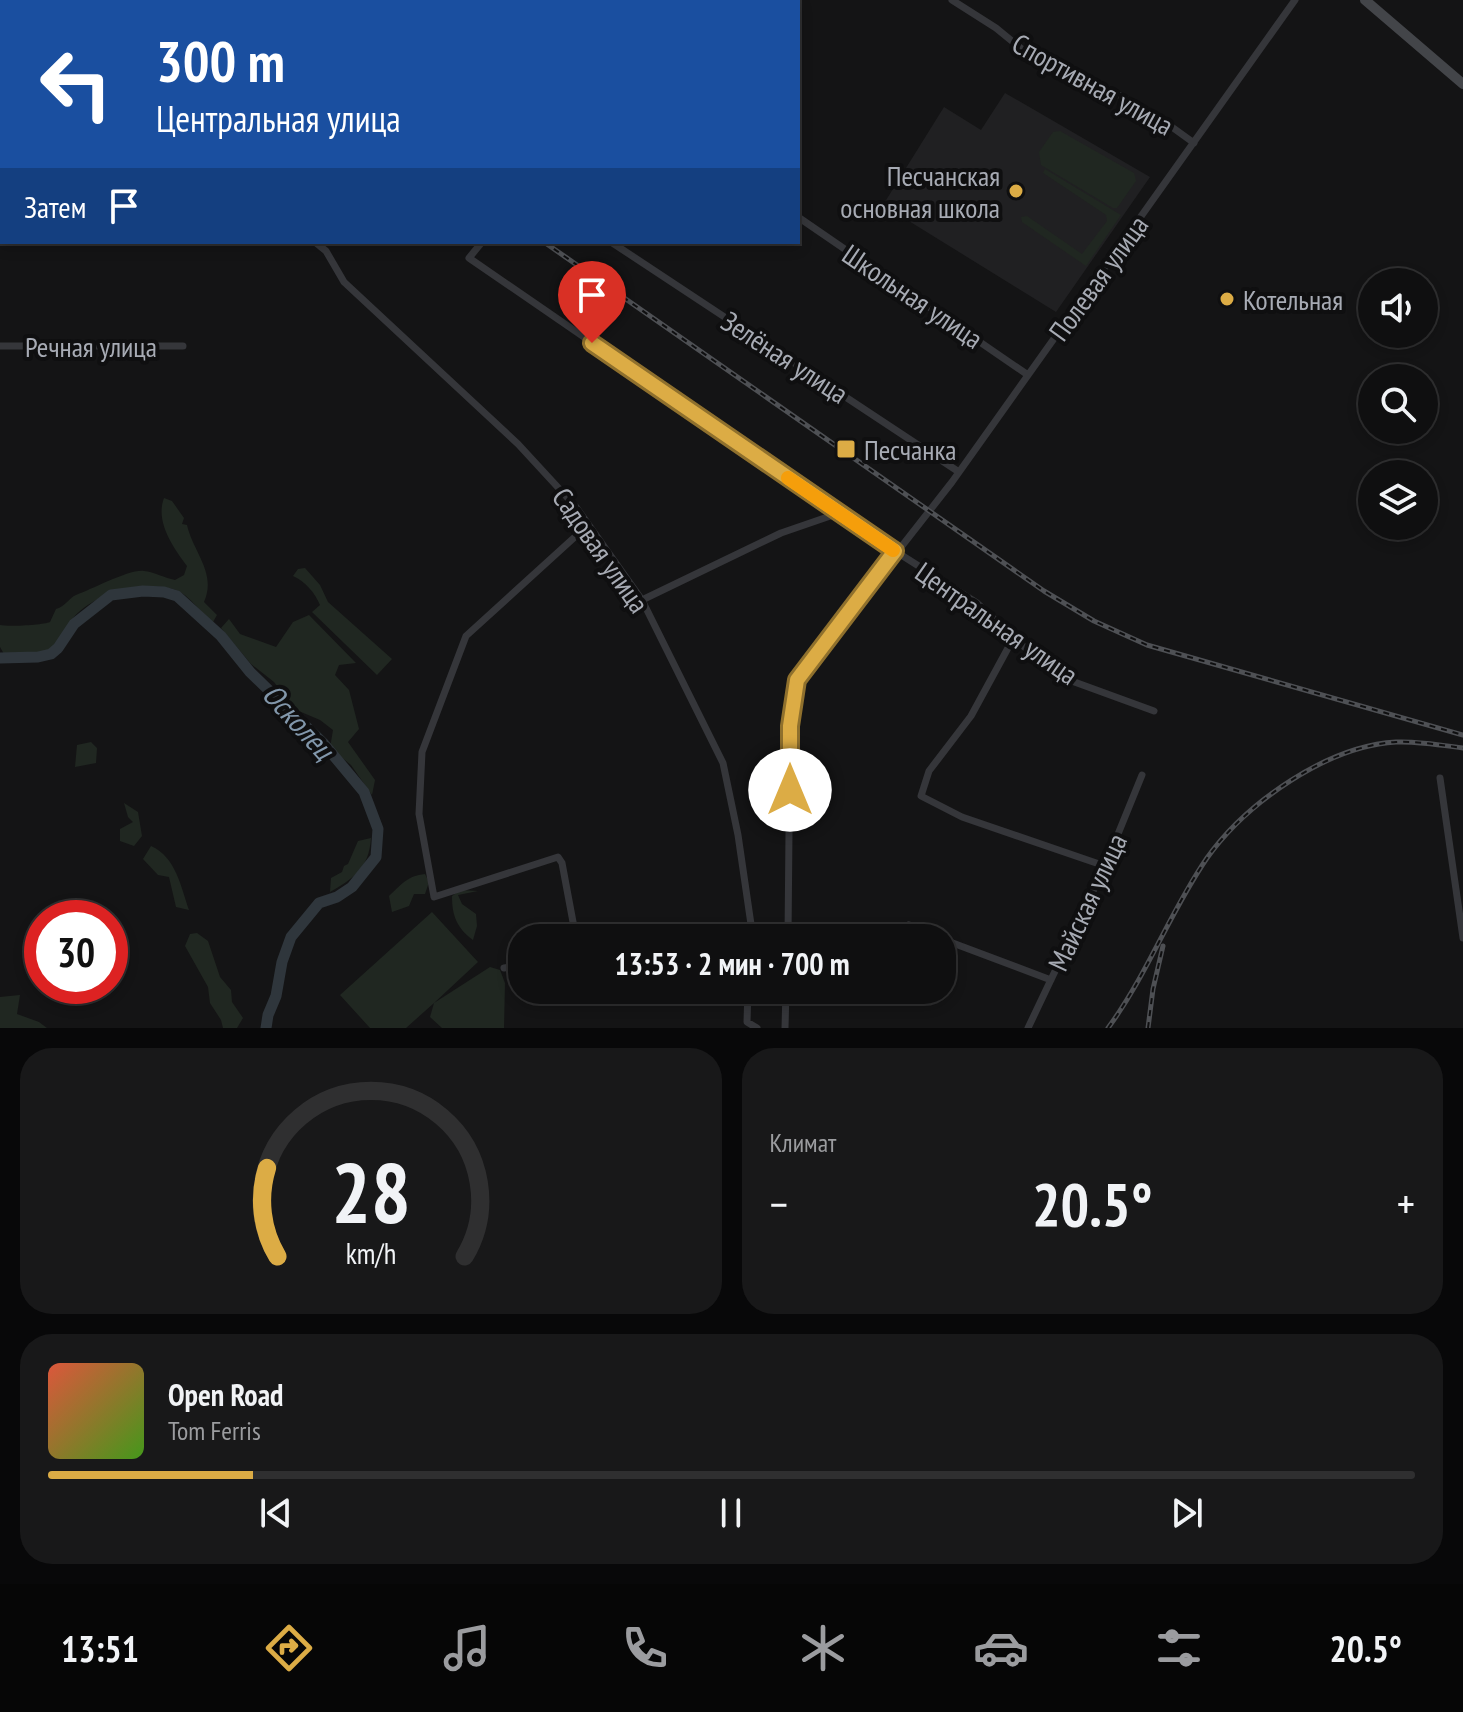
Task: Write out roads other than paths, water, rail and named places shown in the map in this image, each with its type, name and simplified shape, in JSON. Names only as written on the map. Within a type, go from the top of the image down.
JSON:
[{"type":"street","name":"Спортивная улица","points":[[952,0],[996,28],[1029,55],[1097,83],[1158,117],[1194,143]]},
{"type":"street","name":"Полевая улица","points":[[788,924],[790,726],[797,680],[959,472],[1295,0]]},
{"type":"street","points":[[1365,0],[1463,84]]},
{"type":"street","name":"Школьная улица","points":[[800,218],[1028,375]]},
{"type":"street","name":"Садовая улица","points":[[317,244],[326,251],[344,282],[518,444],[576,507],[642,600],[723,763],[738,835],[751,924]]},
{"type":"street","name":"Центральная улица","points":[[480,244],[469,258],[839,513],[977,603],[1033,655],[1069,680],[1154,711]]},
{"type":"street","name":"Зелёная улица","points":[[614,244],[959,472]]},
{"type":"street","name":"Речная улица","points":[[0,346],[183,346]]},
{"type":"street","points":[[642,600],[781,533],[839,513]]},
{"type":"street","points":[[573,924],[562,863],[558,857],[434,897],[419,814],[422,752],[466,636],[588,525]]},
{"type":"street","points":[[1014,637],[971,716],[929,771],[921,796],[962,817],[1105,866]]},
{"type":"street","name":"Майская улица","points":[[1028,1028],[1105,866],[1142,775]]},
{"type":"street","points":[[1440,778],[1463,938]]},
{"type":"street","points":[[956,944],[1051,980]]},
{"type":"street","points":[[504,968],[508,967]]},
{"type":"street","points":[[748,1004],[747,1022],[757,1028]]},
{"type":"street","points":[[785,1028],[786,1004]]},
{"type":"waterway","name":"Осколец","points":[[0,658],[51,654],[74,624],[111,595],[143,591],[177,596],[221,636],[250,672],[324,744],[364,792],[378,829],[376,857],[352,887],[337,897],[319,903],[291,937],[266,1028]]},
{"type":"railway","points":[[547,244],[1044,591],[1094,621],[1147,645],[1463,735]]},
{"type":"railway","points":[[1108,1028],[1135,987],[1207,858],[1223,837],[1266,798],[1316,766],[1370,746],[1404,742],[1463,748]]},
{"type":"railway","points":[[1148,1028],[1163,946]]},
{"type":"place","name":"Песчанская основная школа","points":[[1016,191]]},
{"type":"place","name":"Котельная","points":[[1227,299]]},
{"type":"place","name":"Песчанка","points":[[846,449]]}]
